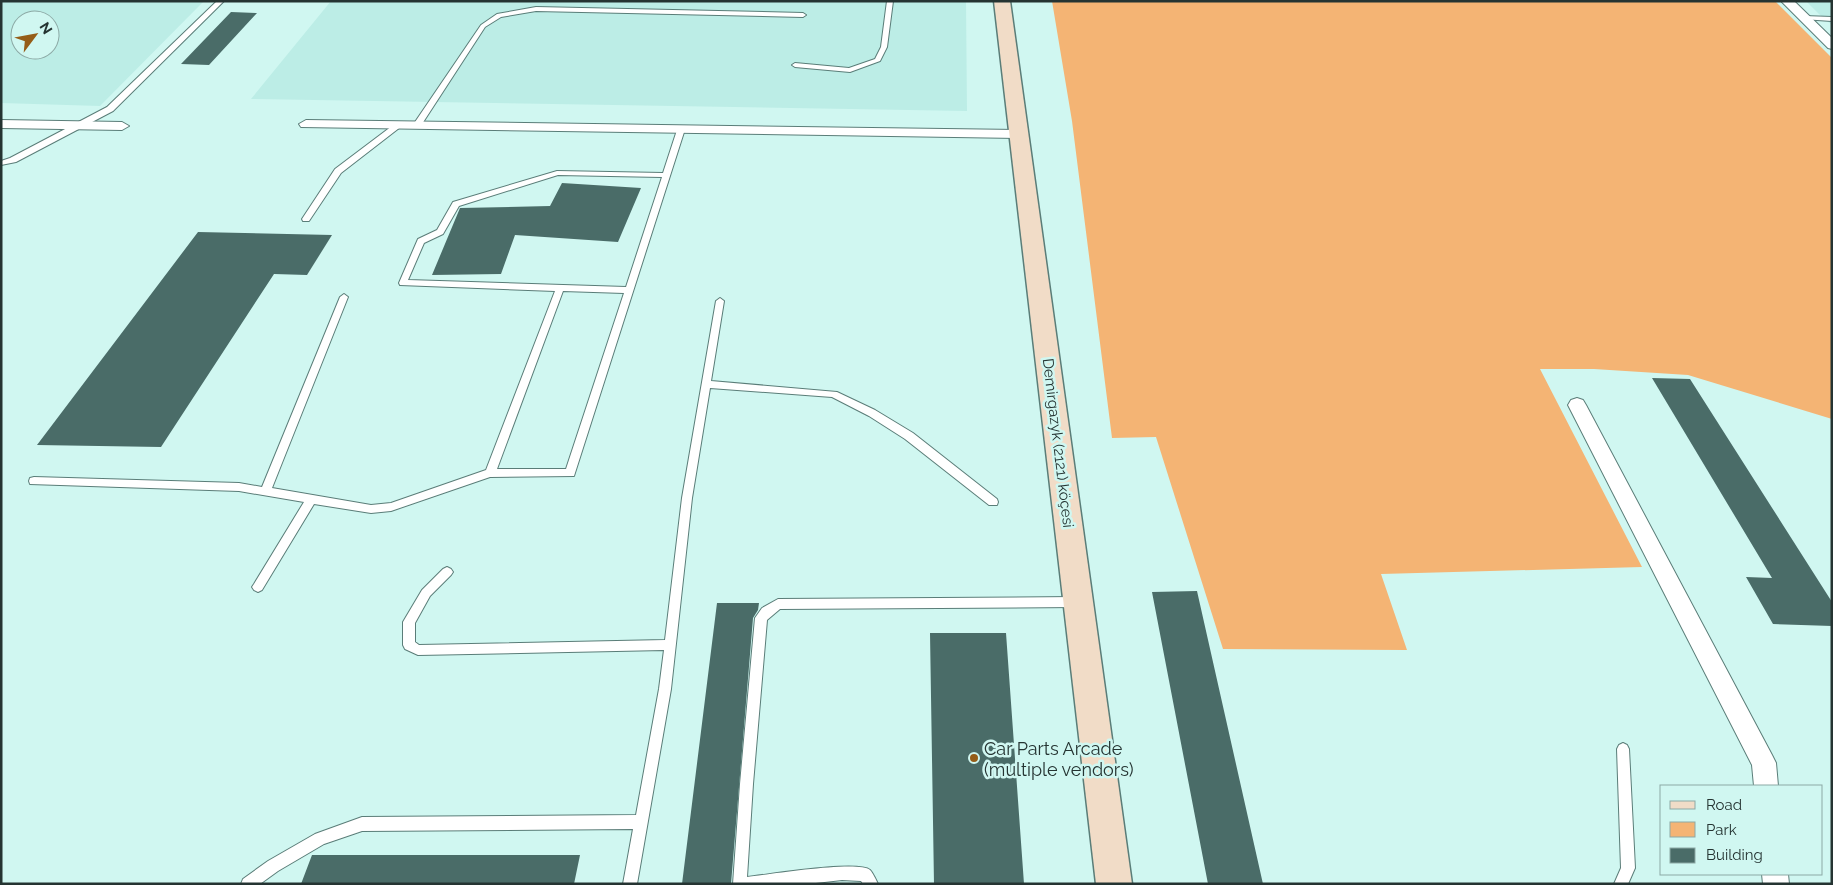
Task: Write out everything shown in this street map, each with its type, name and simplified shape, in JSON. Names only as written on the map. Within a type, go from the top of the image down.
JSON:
[{"type":"street","name":"Demirgazyk (2121) köçesi","points":[[1002,1],[1114,884]]},
{"type":"street","points":[[1787,1],[1832,45]]},
{"type":"street","points":[[1,124],[122,126]]},
{"type":"street","points":[[306,124],[1019,134]]},
{"type":"street","points":[[1577,405],[1764,763],[1766,785]]},
{"type":"lane","points":[[1,163],[13,160],[110,109],[222,1]]},
{"type":"lane","points":[[795,65],[850,70],[878,60],[884,47],[890,1]]},
{"type":"lane","points":[[416,125],[483,26],[499,15],[536,9],[804,15]]},
{"type":"lane","points":[[1804,18],[1832,19]]},
{"type":"lane","points":[[306,219],[338,171],[399,125]]},
{"type":"lane","points":[[34,481],[239,487],[371,509],[391,507],[490,473],[570,474],[681,129]]},
{"type":"lane","points":[[629,290],[403,283],[421,240],[440,232],[456,204],[557,173],[666,175]]},
{"type":"lane","points":[[490,473],[560,288]]},
{"type":"lane","points":[[264,492],[344,297]]},
{"type":"lane","points":[[630,884],[665,689],[687,498],[720,300]]},
{"type":"lane","points":[[706,384],[834,394],[872,412],[994,502]]},
{"type":"lane","points":[[258,588],[311,499]]},
{"type":"lane","points":[[447,572],[426,594],[409,622],[409,645],[418,650],[670,645]]},
{"type":"lane","points":[[740,884],[743,815],[752,708],[761,618],[766,612],[778,604],[1078,602]]},
{"type":"lane","points":[[1621,884],[1628,868],[1623,749]]},
{"type":"lane","points":[[248,884],[273,866],[320,839],[362,824],[641,822]]},
{"type":"lane","points":[[744,884],[842,873],[865,875],[871,884]]},
{"type":"shaded area","points":[[1,1],[204,1],[100,106],[1,103]]},
{"type":"shaded area","points":[[331,1],[966,1],[967,111],[251,99]]},
{"type":"shaded area","points":[[1806,1],[1832,1],[1832,25],[1819,14]]},
{"type":"green space","points":[[1052,1],[1775,1],[1832,58],[1832,419],[1688,375],[1594,369],[1540,369],[1642,567],[1381,574],[1407,650],[1223,649],[1156,437],[1112,438],[1072,121]]},
{"type":"building","points":[[231,12],[257,13],[209,65],[181,64]]},
{"type":"building","points":[[562,183],[641,188],[618,242],[515,235],[501,274],[432,275],[460,208],[550,206]]},
{"type":"building","points":[[198,232],[332,235],[307,275],[274,274],[161,447],[37,445]]},
{"type":"building","points":[[1652,378],[1690,379],[1832,602],[1832,626],[1773,624],[1746,577],[1772,578]]},
{"type":"building","points":[[1197,591],[1263,884],[1208,884],[1152,592]]},
{"type":"building","points":[[717,603],[759,603],[758,610],[753,618],[731,884],[682,884]]},
{"type":"building","name":"Car Parts Arcade (multiple vendors)","points":[[930,633],[1006,633],[1024,884],[934,884]]},
{"type":"building","points":[[312,855],[580,855],[574,884],[301,884]]},
{"type":"place","name":"Car Parts Arcade (multiple vendors)","points":[[974,758]]}]
